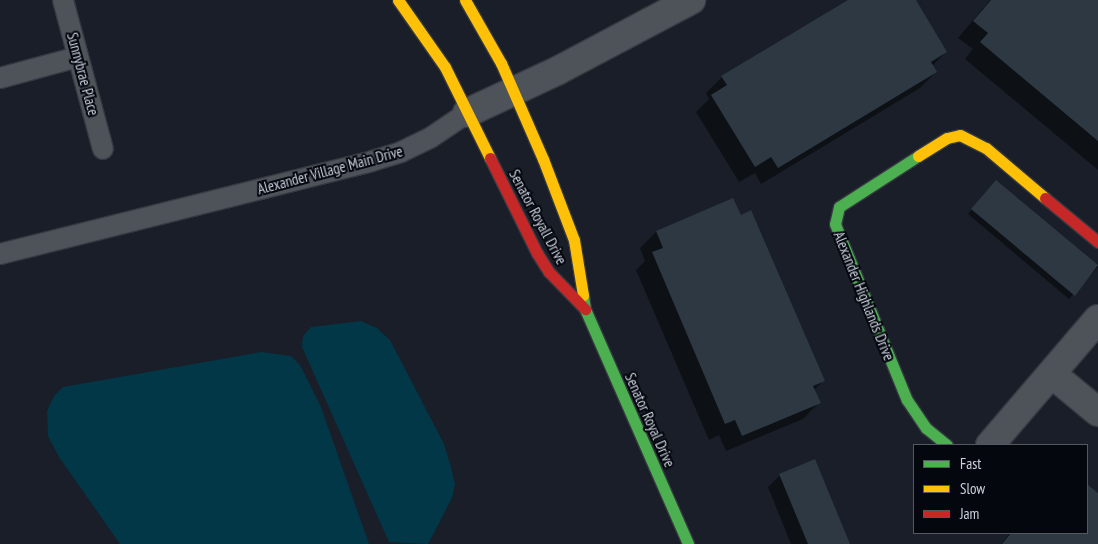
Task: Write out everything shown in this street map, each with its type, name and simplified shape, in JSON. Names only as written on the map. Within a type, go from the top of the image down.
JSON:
[{"type":"street","name":"Senator Royall Drive","points":[[398,0],[445,67],[537,253],[549,272],[585,309]]},
{"type":"street","name":"Senator Royall Drive","points":[[465,0],[514,92],[574,240],[585,309]]},
{"type":"street","name":"Alexander Village Main Drive","points":[[468,112],[514,92],[691,0]]},
{"type":"street","name":"Alexander Highlands Drive","points":[[945,444],[926,428],[907,400],[834,224],[839,207],[947,138],[960,135],[986,148],[1098,242]]},
{"type":"street","name":"Senator Royal Drive","points":[[585,309],[688,544]]},
{"type":"street","points":[[991,444],[1098,319]]},
{"type":"street","points":[[1052,374],[1098,412]]},
{"type":"lane","name":"Sunnybrae Place","points":[[63,0],[103,148]]},
{"type":"lane","points":[[0,78],[78,57]]},
{"type":"lane","name":"Alexander Village Main Drive","points":[[0,254],[372,161],[401,152],[430,138],[468,112]]},
{"type":"water","points":[[361,321],[377,328],[390,340],[444,444],[451,467],[455,484],[452,498],[428,544],[389,542],[302,347],[303,336],[311,327]]},
{"type":"water","points":[[261,352],[291,356],[300,365],[321,407],[369,544],[120,544],[59,457],[48,436],[47,411],[54,396],[63,387]]},
{"type":"building","points":[[848,0],[916,0],[947,52],[931,62],[937,72],[778,168],[771,157],[755,167],[711,95],[727,85],[721,76]]},
{"type":"building","points":[[991,0],[1098,0],[1098,141],[980,42],[988,33],[973,21]]},
{"type":"building","points":[[996,180],[1098,265],[1075,296],[971,209]]},
{"type":"building","points":[[733,198],[741,215],[751,210],[825,381],[813,386],[821,403],[742,436],[735,420],[725,424],[652,252],[663,248],[656,231]]},
{"type":"building","points":[[815,459],[850,544],[808,544],[779,474]]},
{"type":"building","points":[[1088,485],[1098,493],[1098,544],[1002,544],[1010,534],[1088,534]]},
{"type":"traffic: fast","points":[[918,156],[839,207],[835,224],[907,400],[926,428],[946,444]]},
{"type":"traffic: fast","points":[[583,295],[585,309],[688,544]]},
{"type":"traffic: slow","points":[[398,0],[445,67],[490,158]]},
{"type":"traffic: slow","points":[[465,0],[501,63],[543,159],[574,240],[583,295]]},
{"type":"traffic: slow","points":[[918,156],[947,138],[960,135],[986,148],[1045,198]]},
{"type":"traffic: jam","points":[[490,158],[537,253],[549,272],[585,309]]},
{"type":"traffic: jam","points":[[1045,198],[1098,242]]}]
